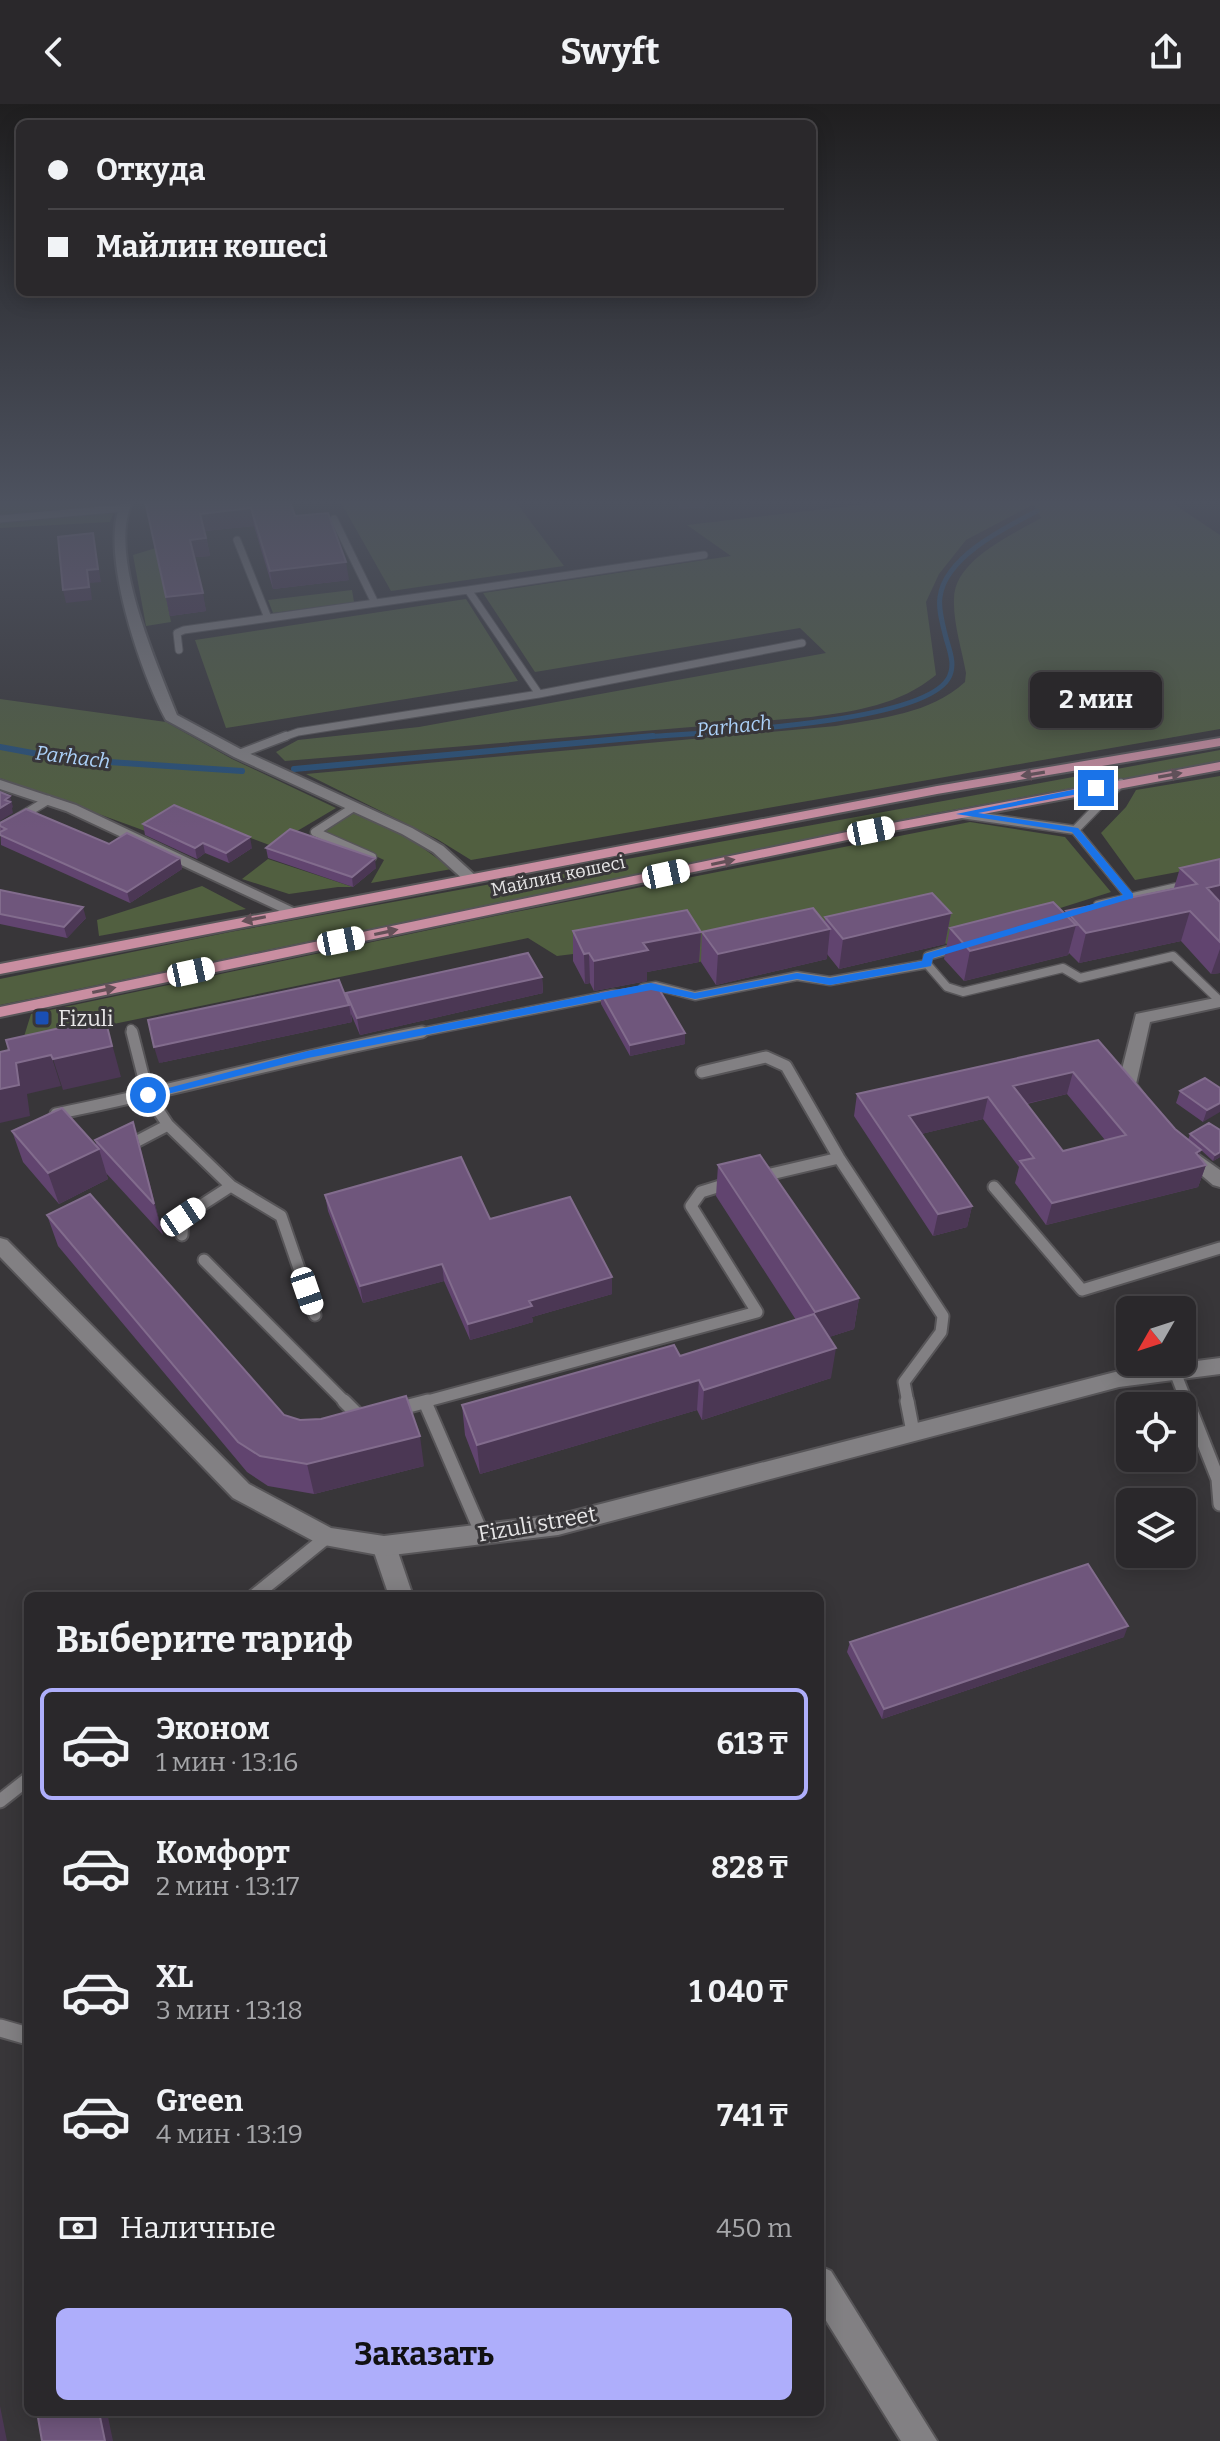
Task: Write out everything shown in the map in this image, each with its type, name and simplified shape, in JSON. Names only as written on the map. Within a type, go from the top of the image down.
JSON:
[{"type":"main road","name":"Майлин көшесі","points":[[0,969],[937,790],[1220,742]]},
{"type":"main road","name":"Майлин көшесі","points":[[0,1012],[961,814],[1220,766]]},
{"type":"street","points":[[130,610],[171,717],[239,754],[438,849],[471,879]]},
{"type":"street","points":[[0,784],[48,800],[292,911]]},
{"type":"street","points":[[1151,1116],[1127,1085],[1142,1018],[1220,1001]]},
{"type":"street","points":[[1168,1137],[1220,1180]]},
{"type":"street","name":"Fizuli street","points":[[0,1245],[241,1491],[327,1537],[384,1546],[558,1525],[1119,1379],[1143,1376]]},
{"type":"street","name":"Fizuli street","points":[[1196,1369],[1220,1366]]},
{"type":"street","points":[[384,1546],[400,1592]]},
{"type":"street","points":[[824,2288],[920,2441]]},
{"type":"lane","points":[[265,610],[268,618]]},
{"type":"lane","points":[[179,650],[177,633],[180,631],[325,610]]},
{"type":"lane","points":[[482,610],[539,694]]},
{"type":"lane","points":[[239,754],[298,732],[539,694],[802,643]]},
{"type":"lane","points":[[1075,830],[1121,783]]},
{"type":"lane","points":[[0,829],[48,800]]},
{"type":"lane","points":[[354,807],[315,832],[372,857]]},
{"type":"lane","points":[[961,814],[1075,830],[1129,896]]},
{"type":"lane","points":[[1086,909],[1129,896],[1205,881]]},
{"type":"lane","points":[[971,943],[927,956],[927,964],[947,987],[963,992],[1063,968],[1080,978],[1173,956],[1220,1001]]},
{"type":"lane","points":[[637,989],[656,986],[695,996],[797,976],[830,981],[927,964]]},
{"type":"lane","points":[[1206,987],[1220,984]]},
{"type":"lane","points":[[56,1114],[148,1095],[308,1054],[623,992]]},
{"type":"lane","points":[[131,1029],[148,1095],[168,1125],[231,1186],[281,1216],[315,1315]]},
{"type":"lane","points":[[702,1072],[766,1057],[782,1063],[839,1158],[943,1316],[941,1332],[904,1382],[913,1432]]},
{"type":"lane","points":[[113,1154],[168,1125]]},
{"type":"lane","points":[[204,1260],[362,1419],[757,1312],[691,1206],[694,1197],[704,1189],[839,1158]]},
{"type":"lane","points":[[182,1235],[183,1217],[231,1186]]},
{"type":"lane","points":[[994,1187],[1082,1290],[1220,1248]]},
{"type":"lane","points":[[1177,1376],[1218,1479],[1220,1504]]},
{"type":"lane","points":[[425,1402],[482,1534]]},
{"type":"lane","points":[[259,1592],[327,1537]]},
{"type":"lane","points":[[0,1801],[24,1782]]},
{"type":"lane","points":[[0,2028],[24,2035]]},
{"type":"green space","points":[[143,610],[169,610],[171,622],[146,626]]},
{"type":"green space","points":[[393,610],[473,610],[518,681],[226,728],[195,640]]},
{"type":"green space","points":[[494,610],[927,610],[936,675],[892,700],[811,717],[285,761],[276,752],[298,740],[419,727],[826,653],[800,628],[535,672]]},
{"type":"green space","points":[[954,610],[1220,610],[1220,729],[471,860],[437,839],[306,774],[836,726],[887,717],[921,708],[965,682],[966,673]]},
{"type":"green space","points":[[0,699],[166,722],[232,759],[336,808],[272,846],[181,812],[148,832],[0,778]]},
{"type":"green space","points":[[1220,750],[1220,761],[930,814],[0,1005],[0,979],[230,932]]},
{"type":"green space","points":[[1220,776],[1220,864],[1135,880],[1101,833],[1126,807],[1136,790]]},
{"type":"green space","points":[[355,811],[402,833],[452,869],[371,883],[384,860],[323,831]]},
{"type":"green space","points":[[970,822],[1065,837],[1111,892],[946,944],[927,923],[810,938],[699,962],[686,940],[557,956],[528,938],[22,1043],[31,1014],[495,916]]},
{"type":"green space","points":[[268,859],[353,887],[289,894],[242,879]]},
{"type":"green space","points":[[202,886],[246,909],[99,936],[97,920]]},
{"type":"building","points":[[0,792],[10,796],[5,800],[10,802],[0,808]]},
{"type":"building","points":[[174,805],[250,837],[226,853],[203,843],[195,848],[143,824]]},
{"type":"building","points":[[26,809],[109,844],[127,833],[180,858],[127,892],[0,835],[6,829],[0,823]]},
{"type":"building","points":[[290,829],[375,858],[352,877],[266,848]]},
{"type":"building","points":[[1220,859],[1220,885],[1207,888],[1220,902],[1220,942],[1190,911],[1086,933],[1066,911],[1197,884],[1180,868]]},
{"type":"building","points":[[0,890],[83,907],[64,927],[0,914]]},
{"type":"building","points":[[932,893],[951,913],[843,939],[825,917]]},
{"type":"building","points":[[1053,902],[1076,925],[970,951],[950,928]]},
{"type":"building","points":[[813,908],[830,929],[718,954],[702,932]]},
{"type":"building","points":[[687,910],[701,932],[643,943],[648,950],[594,961],[589,953],[584,954],[573,931]]},
{"type":"building","points":[[528,953],[542,977],[357,1018],[346,993]]},
{"type":"building","points":[[339,980],[349,1005],[154,1047],[148,1020]]},
{"type":"building","points":[[656,984],[685,1033],[630,1045],[601,993]]},
{"type":"building","points":[[105,1018],[112,1046],[53,1059],[51,1055],[16,1063],[19,1085],[0,1089],[0,1052],[9,1050],[6,1040]]},
{"type":"building","points":[[1098,1040],[1175,1129],[1201,1150],[1196,1153],[1206,1165],[1052,1203],[1020,1161],[1034,1158],[988,1097],[909,1116],[972,1206],[938,1214],[857,1094]],"holes":[[[1073,1072],[1126,1135],[1063,1151],[1013,1086]]]},
{"type":"building","points":[[1205,1078],[1220,1088],[1220,1103],[1207,1110],[1180,1091]]},
{"type":"building","points":[[62,1108],[99,1149],[48,1173],[12,1131]]},
{"type":"building","points":[[133,1122],[154,1204],[95,1140]]},
{"type":"building","points":[[1209,1123],[1220,1130],[1220,1152],[1215,1155],[1190,1134]]},
{"type":"building","points":[[760,1155],[859,1298],[815,1312],[718,1165]]},
{"type":"building","points":[[461,1157],[490,1219],[570,1197],[612,1277],[529,1301],[532,1306],[468,1324],[442,1264],[360,1286],[325,1195]]},
{"type":"building","points":[[90,1194],[284,1415],[300,1420],[321,1419],[406,1396],[420,1436],[307,1464],[260,1456],[238,1442],[47,1215]]},
{"type":"building","points":[[814,1314],[836,1348],[704,1390],[699,1380],[477,1445],[462,1405],[674,1345],[680,1356]]},
{"type":"building","points":[[1088,1564],[1128,1626],[884,1709],[850,1642]]},
{"type":"building","points":[[38,2416],[100,2416],[105,2441],[42,2441]]},
{"type":"waterway","name":"Parhach","points":[[632,738],[749,730],[850,717],[928,695],[948,679],[952,669],[940,610]]},
{"type":"waterway","name":"Parhach","points":[[632,738],[653,736]]},
{"type":"waterway","name":"Parhach","points":[[294,769],[632,738]]},
{"type":"waterway","name":"Parhach","points":[[0,747],[65,759],[242,771]]},
{"type":"place","name":"Fizuli","points":[[42,1018]]},
{"type":"route","points":[[148,1095],[308,1054],[656,986],[695,996],[797,976],[825,982],[927,964],[928,956],[1129,896],[1075,830],[961,814],[1096,788]]}]
